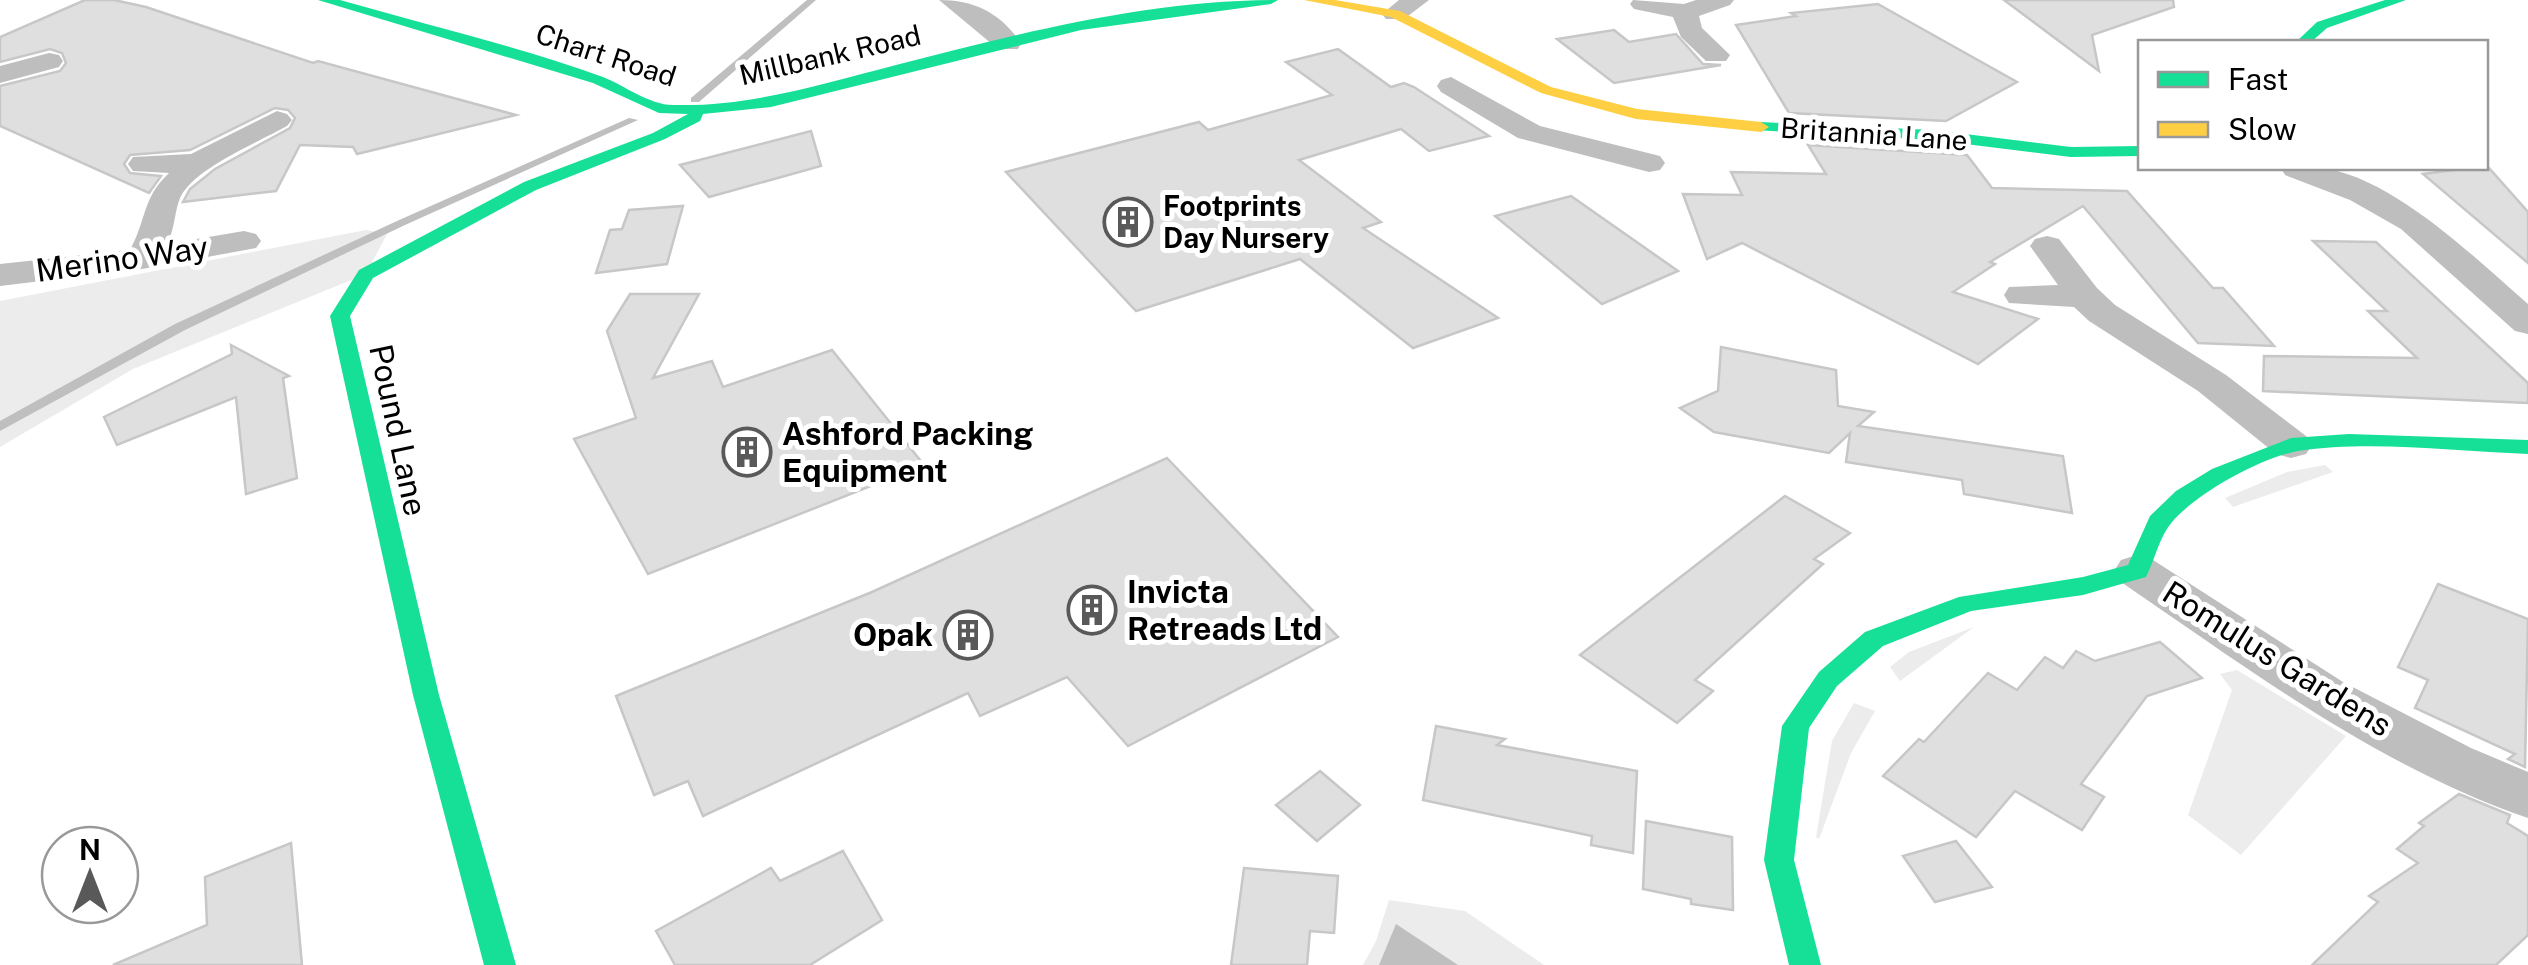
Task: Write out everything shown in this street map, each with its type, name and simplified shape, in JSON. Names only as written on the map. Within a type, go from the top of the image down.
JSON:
[{"type":"street","name":"Chart Road","points":[[325,0],[598,80],[664,110],[696,110]]},
{"type":"street","points":[[952,0],[1008,43]]},
{"type":"street","name":"Millbank Road","points":[[696,110],[771,102],[1144,13],[1270,0]]},
{"type":"street","points":[[1311,0],[1406,7]]},
{"type":"street","points":[[1642,4],[1686,12],[1721,0]]},
{"type":"street","points":[[2305,40],[2322,25],[2399,0]]},
{"type":"street","name":"Britannia Lane","points":[[1406,7],[1546,90],[1608,106],[1687,121],[1932,135],[2070,152],[2138,151]]},
{"type":"street","points":[[1686,12],[1691,33],[1716,55]]},
{"type":"street","points":[[0,75],[49,60]]},
{"type":"street","points":[[1451,86],[1529,132],[1649,163]]},
{"type":"street","points":[[1580,146],[1608,106]]},
{"type":"street","name":"Pound Lane","points":[[500,965],[416,657],[340,316],[366,274],[530,186],[659,136],[694,118],[696,110]]},
{"type":"street","points":[[142,259],[158,230],[165,194],[197,163],[277,120]]},
{"type":"street","points":[[144,164],[197,163]]},
{"type":"street","points":[[2301,170],[2361,193],[2413,222],[2528,323]]},
{"type":"street","name":"Merino Way","points":[[0,275],[142,259],[244,242]]},
{"type":"street","points":[[2047,246],[2084,296],[2102,313],[2212,382],[2291,445]]},
{"type":"street","points":[[2022,295],[2084,296]]},
{"type":"street","points":[[1805,965],[1779,860],[1796,726],[1828,679],[1874,639],[1968,602],[2083,586],[2137,571],[2158,522],[2184,496],[2220,474],[2291,445],[2350,441],[2528,447]]},
{"type":"street","name":"Romulus Gardens","points":[[2137,571],[2325,696],[2452,763],[2528,796]]},
{"type":"shaded area","points":[[366,230],[387,234],[366,274],[133,369],[0,447],[0,301]]},
{"type":"shaded area","points":[[2325,465],[2333,472],[2233,507],[2225,498],[2287,472]]},
{"type":"shaded area","points":[[1974,627],[1900,681],[1890,667],[1909,652]]},
{"type":"shaded area","points":[[2237,670],[2346,736],[2241,855],[2188,815],[2232,690],[2220,674]]},
{"type":"shaded area","points":[[1854,703],[1875,711],[1851,753],[1819,839],[1816,837],[1832,741]]},
{"type":"shaded area","points":[[1389,900],[1465,911],[1544,965],[1363,965],[1376,941]]},
{"type":"shaded area","points":[[1396,924],[1458,965],[1379,965]]},
{"type":"building","points":[[85,0],[114,0],[146,7],[313,63],[318,61],[516,115],[357,154],[353,147],[300,145],[276,191],[183,202],[190,189],[215,169],[290,128],[295,118],[288,110],[275,108],[190,150],[130,155],[124,164],[130,173],[161,176],[149,193],[0,126],[0,86],[60,71],[66,63],[62,53],[50,49],[0,62],[0,37]]},
{"type":"building","points":[[2004,0],[2173,0],[2174,7],[2092,35],[2099,71]]},
{"type":"building","points":[[1878,4],[2017,82],[1946,121],[1789,113],[1736,25],[1796,16],[1791,13]]},
{"type":"building","points":[[1614,30],[1629,42],[1676,34],[1703,64],[1721,65],[1614,83],[1557,39]]},
{"type":"building","points":[[1338,49],[1391,87],[1404,83],[1414,87],[1489,136],[1429,151],[1401,129],[1299,160],[1381,222],[1363,228],[1498,318],[1413,348],[1300,259],[1136,311],[1006,172],[1199,122],[1208,130],[1332,95],[1286,62]]},
{"type":"building","points":[[811,131],[821,166],[709,197],[680,165]]},
{"type":"building","points":[[1808,145],[1967,155],[1992,188],[2127,191],[2213,288],[2223,288],[2274,346],[2198,343],[2083,206],[1990,262],[1995,264],[1953,292],[2038,319],[1978,364],[1742,243],[1707,259],[1683,194],[1742,195],[1731,172],[1826,174]]},
{"type":"building","points":[[2489,168],[2528,212],[2528,263],[2423,174]]},
{"type":"building","points":[[1571,196],[1678,271],[1602,304],[1495,216]]},
{"type":"building","points":[[683,206],[667,264],[596,273],[610,230],[622,229],[629,210]]},
{"type":"building","points":[[2313,241],[2376,242],[2528,383],[2528,403],[2263,391],[2264,356],[2417,358],[2368,311],[2387,311]]},
{"type":"building","name":"Ashford Packing Equipment","points":[[630,294],[699,294],[653,378],[712,361],[723,387],[832,350],[924,465],[648,574],[574,439],[636,418],[607,331]]},
{"type":"building","points":[[231,345],[289,376],[283,378],[297,478],[246,494],[236,397],[117,445],[104,417],[232,354]]},
{"type":"building","points":[[1721,347],[1836,370],[1838,406],[1874,412],[1858,426],[2063,456],[2072,513],[1964,494],[1962,480],[1846,462],[1850,433],[1829,453],[1714,432],[1680,408],[1718,391]]},
{"type":"building","points":[[1167,458],[1338,637],[1128,746],[1067,677],[980,716],[968,693],[703,816],[688,781],[654,795],[616,696],[872,592]]},
{"type":"building","points":[[1785,496],[1850,533],[1814,559],[1823,564],[1695,680],[1713,691],[1677,723],[1580,655]]},
{"type":"building","points":[[2438,584],[2528,619],[2525,767],[2508,759],[2515,754],[2415,708],[2428,680],[2398,667]]},
{"type":"building","points":[[2160,642],[2202,678],[2147,696],[2081,784],[2104,797],[2082,830],[2015,791],[1976,837],[1883,776],[1919,739],[1924,742],[1988,673],[2017,690],[2045,657],[2063,668],[2076,651],[2095,661]]},
{"type":"building","points":[[1436,726],[1505,739],[1497,745],[1637,771],[1633,853],[1591,845],[1592,836],[1423,800]]},
{"type":"building","points":[[1320,771],[1360,805],[1317,841],[1276,805]]},
{"type":"building","points":[[2459,794],[2510,815],[2507,823],[2528,836],[2528,935],[2496,965],[2312,965],[2378,902],[2369,896],[2418,863],[2397,849],[2424,826],[2419,823]]},
{"type":"building","points":[[1646,821],[1732,837],[1733,910],[1691,904],[1691,899],[1643,889]]},
{"type":"building","points":[[1956,841],[1992,887],[1935,902],[1903,856]]},
{"type":"building","points":[[291,843],[302,965],[113,965],[207,925],[205,877]]},
{"type":"building","points":[[843,851],[882,920],[810,965],[675,965],[656,931],[771,868],[780,881]]},
{"type":"building","points":[[1244,868],[1338,876],[1334,933],[1310,931],[1307,965],[1231,965]]},
{"type":"waterway","points":[[695,100],[812,0]]},
{"type":"waterway","points":[[0,427],[180,327],[633,120]]},
{"type":"traffic: fast","points":[[325,0],[598,80],[664,110],[724,109],[771,102],[1081,26],[1271,0]]},
{"type":"traffic: fast","points":[[2305,40],[2322,25],[2399,0]]},
{"type":"traffic: fast","points":[[500,965],[426,695],[340,316],[366,274],[530,186],[659,136],[694,118],[697,110]]},
{"type":"traffic: fast","points":[[1761,127],[1933,135],[2071,152],[2138,151]]},
{"type":"traffic: fast","points":[[1805,965],[1779,860],[1796,726],[1828,679],[1874,639],[1968,603],[2083,586],[2137,571],[2158,522],[2184,496],[2220,474],[2291,445],[2349,441],[2528,447]]},
{"type":"traffic: slow","points":[[1311,0],[1395,14],[1546,90],[1636,114],[1761,127]]},
{"type":"place","name":"Footprints Day Nursery","points":[[1128,222]]},
{"type":"place","name":"Ashford Packing Equipment","points":[[747,452]]},
{"type":"place","name":"Invicta Retreads Ltd","points":[[1092,610]]},
{"type":"place","name":"Opak","points":[[968,635]]}]
